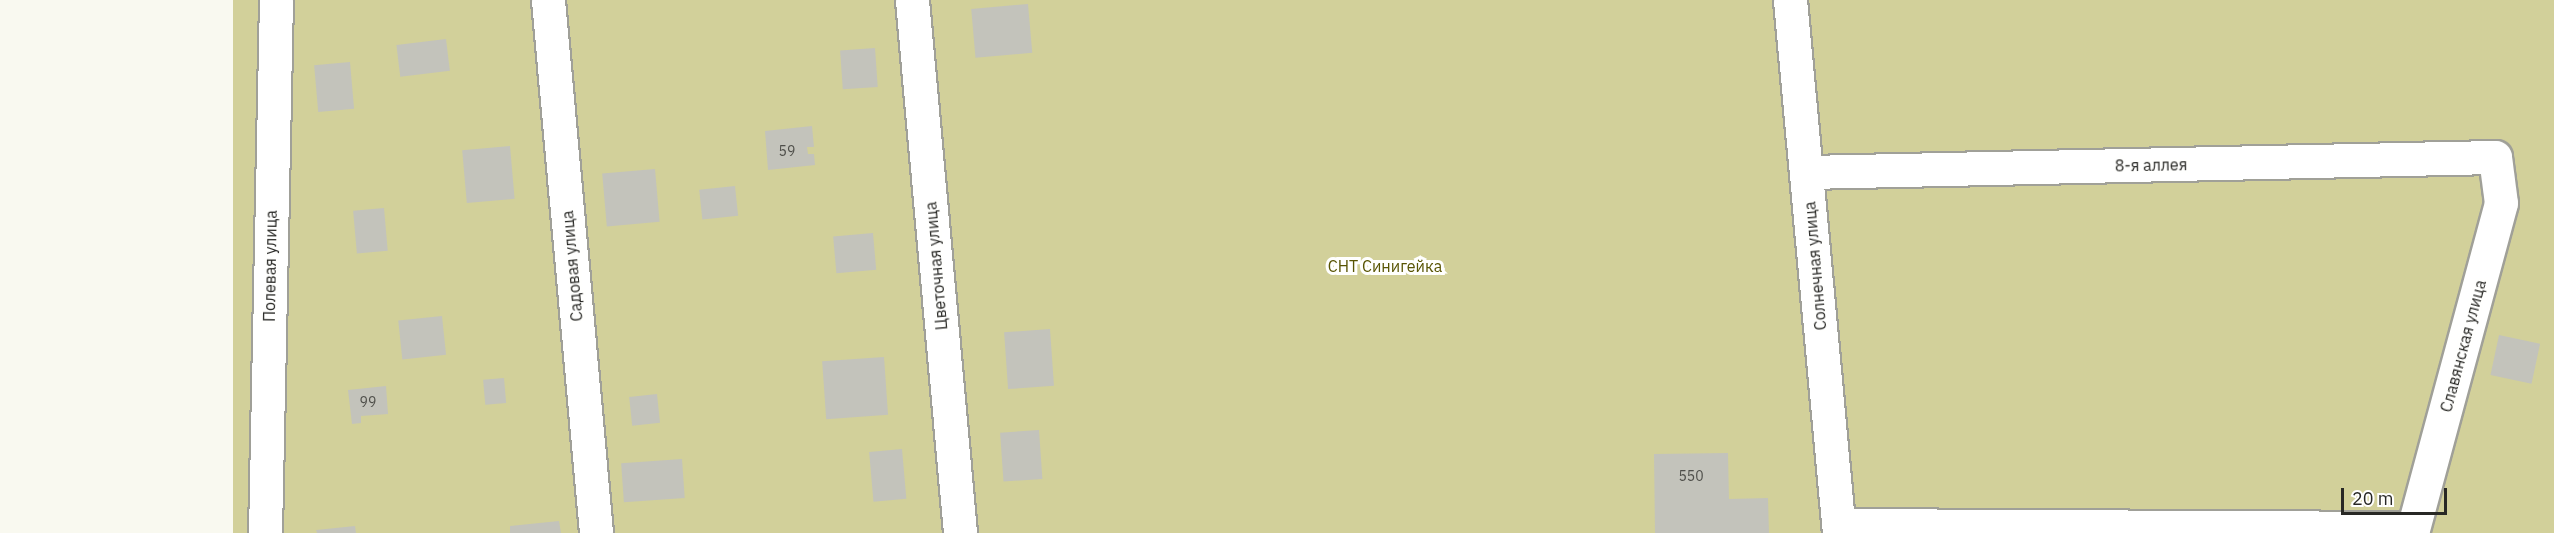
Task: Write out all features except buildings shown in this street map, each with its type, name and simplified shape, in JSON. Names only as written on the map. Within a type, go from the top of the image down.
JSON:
[{"type":"street","name":"Полевая улица","points":[[265,533],[276,0]]},
{"type":"street","name":"Садовая улица","points":[[548,0],[596,533]]},
{"type":"street","name":"Цветочная улица","points":[[912,0],[960,533]]},
{"type":"street","name":"Солнечная улица","points":[[1790,0],[1839,529]]},
{"type":"street","name":"8-я аллея","points":[[1807,172],[2495,157]]},
{"type":"street","name":"Славянская улица","points":[[2413,531],[2501,203],[2495,157]]},
{"type":"street","points":[[1839,529],[2413,531]]},
{"type":"green space","name":"СНТ Синигейка","points":[[233,0],[2554,0],[2554,533],[233,533]]}]
